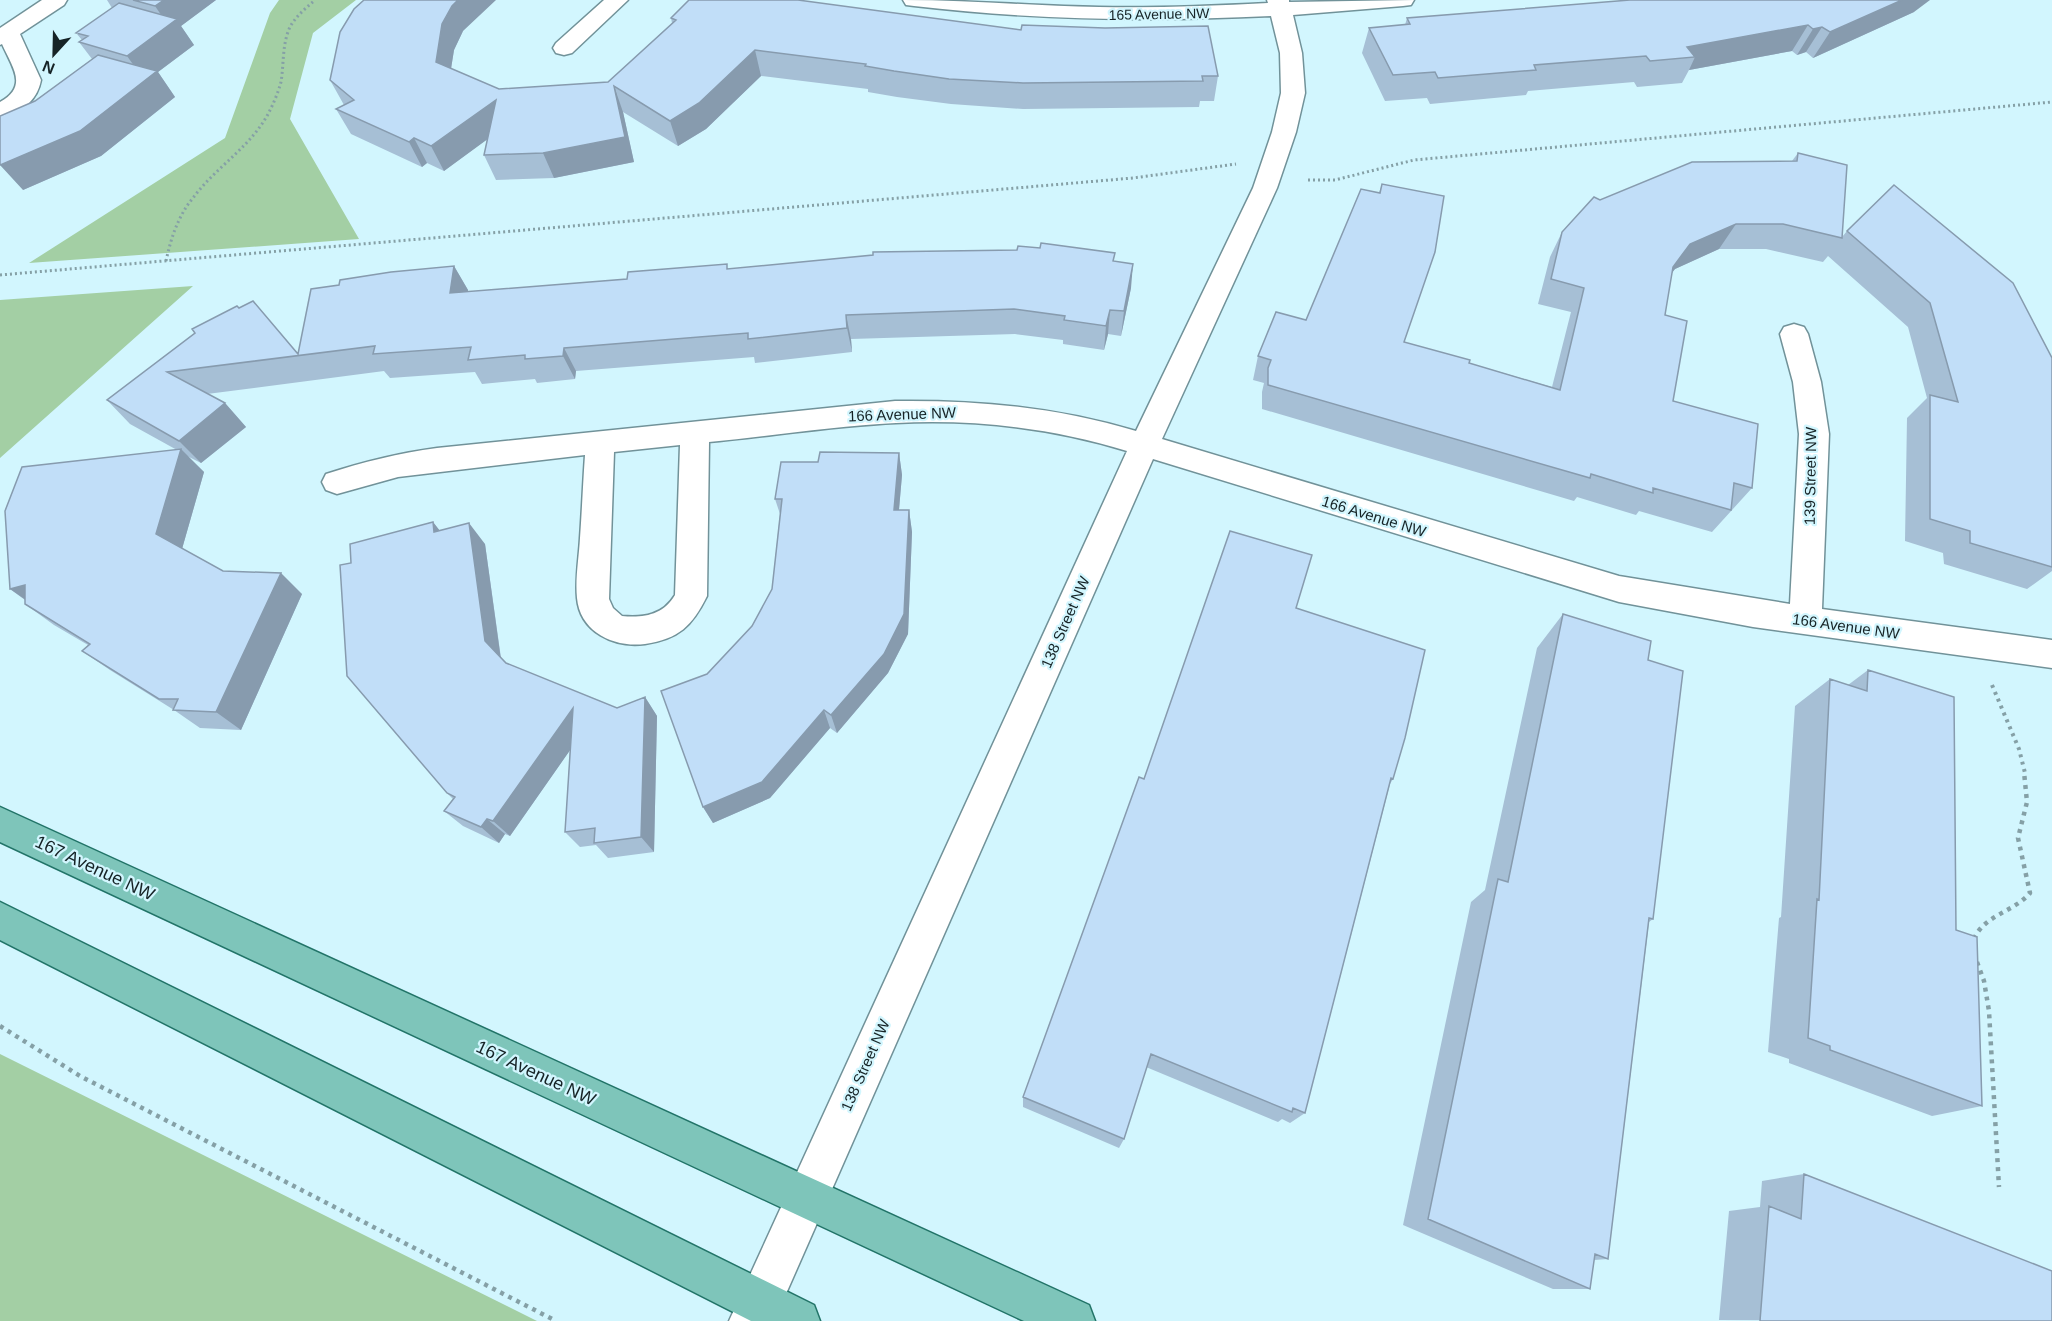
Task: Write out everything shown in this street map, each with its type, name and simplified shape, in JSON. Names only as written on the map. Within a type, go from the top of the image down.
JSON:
[{"type":"main road","name":"167 Avenue NW","points":[[0,824],[796,1216],[1073,1321]]},
{"type":"main road","points":[[0,920],[755,1311],[798,1321]]},
{"type":"street","points":[[0,111],[16,103],[28,87],[29,80],[4,35],[56,0]]},
{"type":"street","points":[[564,48],[617,0]]},
{"type":"street","name":"165 Avenue NW","points":[[915,0],[959,6],[1072,14],[1139,15],[1280,5],[1403,0]]},
{"type":"street","name":"138 Street NW","points":[[755,1311],[1144,445],[1265,188],[1290,108],[1294,76],[1280,5]]},
{"type":"street","name":"139 Street NW","points":[[1794,334],[1807,382],[1814,434],[1805,620]]},
{"type":"street","name":"166 Avenue NW","points":[[337,482],[419,461],[838,417],[946,411],[1000,414],[1058,422],[1144,445],[1575,578],[1671,599],[2052,654]]},
{"type":"street","points":[[600,442],[593,599],[597,612],[605,622],[618,630],[633,631],[662,625],[676,618],[691,596],[695,433]]},
{"type":"path","points":[[166,261],[172,239],[188,204],[260,130],[281,83],[283,49],[288,30],[294,20],[315,0]]},
{"type":"path","points":[[1305,180],[1328,183],[1340,181],[1387,165],[1414,160],[2052,102]]},
{"type":"path","points":[[0,275],[1133,178],[1226,164],[1241,166]]},
{"type":"path","points":[[1974,643],[2019,749],[2025,774],[2027,802],[2018,838],[2030,893],[2025,901],[1975,932],[1975,949]]},
{"type":"path","points":[[1977,957],[1989,1011],[1999,1187]]},
{"type":"path","points":[[0,1026],[80,1076],[556,1321]]},
{"type":"green space","points":[[279,0],[356,0],[313,33],[290,119],[359,239],[29,263],[225,138],[270,13]]},
{"type":"green space","points":[[193,286],[0,458],[0,300]]},
{"type":"green space","points":[[0,1054],[537,1321],[0,1321]]},
{"type":"building","points":[[133,0],[164,0],[155,6]]},
{"type":"building","points":[[364,0],[458,0],[442,24],[436,62],[499,89],[608,82],[676,20],[671,18],[689,0],[798,0],[1021,30],[1022,25],[1105,28],[1208,26],[1218,76],[1202,76],[1203,81],[1023,83],[949,79],[865,66],[866,64],[755,50],[699,103],[670,121],[614,86],[625,137],[543,153],[484,155],[496,100],[431,146],[414,138],[409,142],[336,109],[354,100],[330,80],[340,32],[354,9]]},
{"type":"building","points":[[1630,0],[1902,0],[1830,32],[1822,27],[1813,29],[1808,25],[1687,47],[1695,57],[1650,61],[1646,56],[1534,65],[1536,70],[1438,78],[1435,72],[1393,75],[1369,28],[1410,24],[1407,18]]},
{"type":"building","points":[[119,3],[177,19],[127,56],[79,42],[88,36],[76,33]]},
{"type":"building","points":[[98,55],[157,71],[80,131],[0,165],[0,116],[35,101]]},
{"type":"building","points":[[1798,153],[1847,165],[1842,238],[1783,224],[1736,224],[1690,244],[1673,267],[1665,315],[1687,321],[1673,401],[1758,424],[1752,488],[1734,483],[1731,510],[1653,488],[1653,493],[1591,474],[1590,478],[1268,385],[1268,368],[1271,360],[1258,356],[1276,312],[1306,320],[1361,189],[1380,193],[1382,184],[1444,196],[1435,252],[1404,342],[1470,360],[1469,363],[1560,390],[1584,288],[1551,279],[1562,232],[1594,197],[1600,200],[1692,162],[1797,161]]},
{"type":"building","points":[[1894,185],[2013,283],[2052,358],[2052,567],[1970,543],[1970,531],[1930,519],[1930,395],[1958,402],[1930,303],[1847,231]]},
{"type":"building","points":[[1041,243],[1115,253],[1113,261],[1133,264],[1124,311],[1110,310],[1106,326],[1064,320],[1065,316],[1014,309],[846,315],[847,328],[748,339],[748,333],[564,348],[563,356],[525,359],[525,355],[468,360],[471,347],[373,354],[375,346],[167,372],[225,403],[179,441],[107,400],[195,333],[192,329],[237,306],[239,308],[253,301],[298,354],[311,289],[339,285],[340,280],[454,266],[450,293],[627,279],[628,272],[727,264],[727,269],[873,255],[873,252],[1017,250],[1018,246],[1040,248]]},
{"type":"building","points":[[181,449],[156,534],[223,571],[281,573],[216,712],[173,710],[178,699],[159,699],[82,651],[90,644],[25,604],[25,585],[10,589],[5,511],[22,467]]},
{"type":"building","points":[[820,452],[899,453],[894,510],[909,510],[904,614],[884,654],[831,715],[824,710],[762,782],[703,807],[661,691],[707,674],[752,626],[772,589],[782,499],[775,499],[781,462],[818,462]]},
{"type":"building","points":[[433,522],[434,532],[469,523],[485,641],[506,663],[617,708],[645,697],[641,837],[594,843],[595,828],[565,832],[573,708],[493,821],[487,819],[481,827],[444,811],[455,797],[447,793],[347,676],[340,565],[351,563],[350,544]]},
{"type":"building","points":[[1230,531],[1312,555],[1296,608],[1425,650],[1405,738],[1393,779],[1391,778],[1305,1113],[1293,1108],[1292,1112],[1151,1054],[1124,1139],[1023,1097],[1139,777],[1144,779]]},
{"type":"building","points":[[1563,614],[1651,641],[1648,660],[1683,671],[1653,919],[1649,918],[1608,1259],[1595,1254],[1590,1289],[1428,1219],[1498,879],[1508,882]]},
{"type":"building","points":[[1868,670],[1954,697],[1956,930],[1977,937],[1982,1106],[1830,1050],[1830,1046],[1808,1038],[1817,899],[1819,900],[1830,679],[1867,691]]},
{"type":"building","points":[[1804,1174],[2052,1271],[2052,1321],[1760,1321],[1769,1206],[1801,1219]]}]
